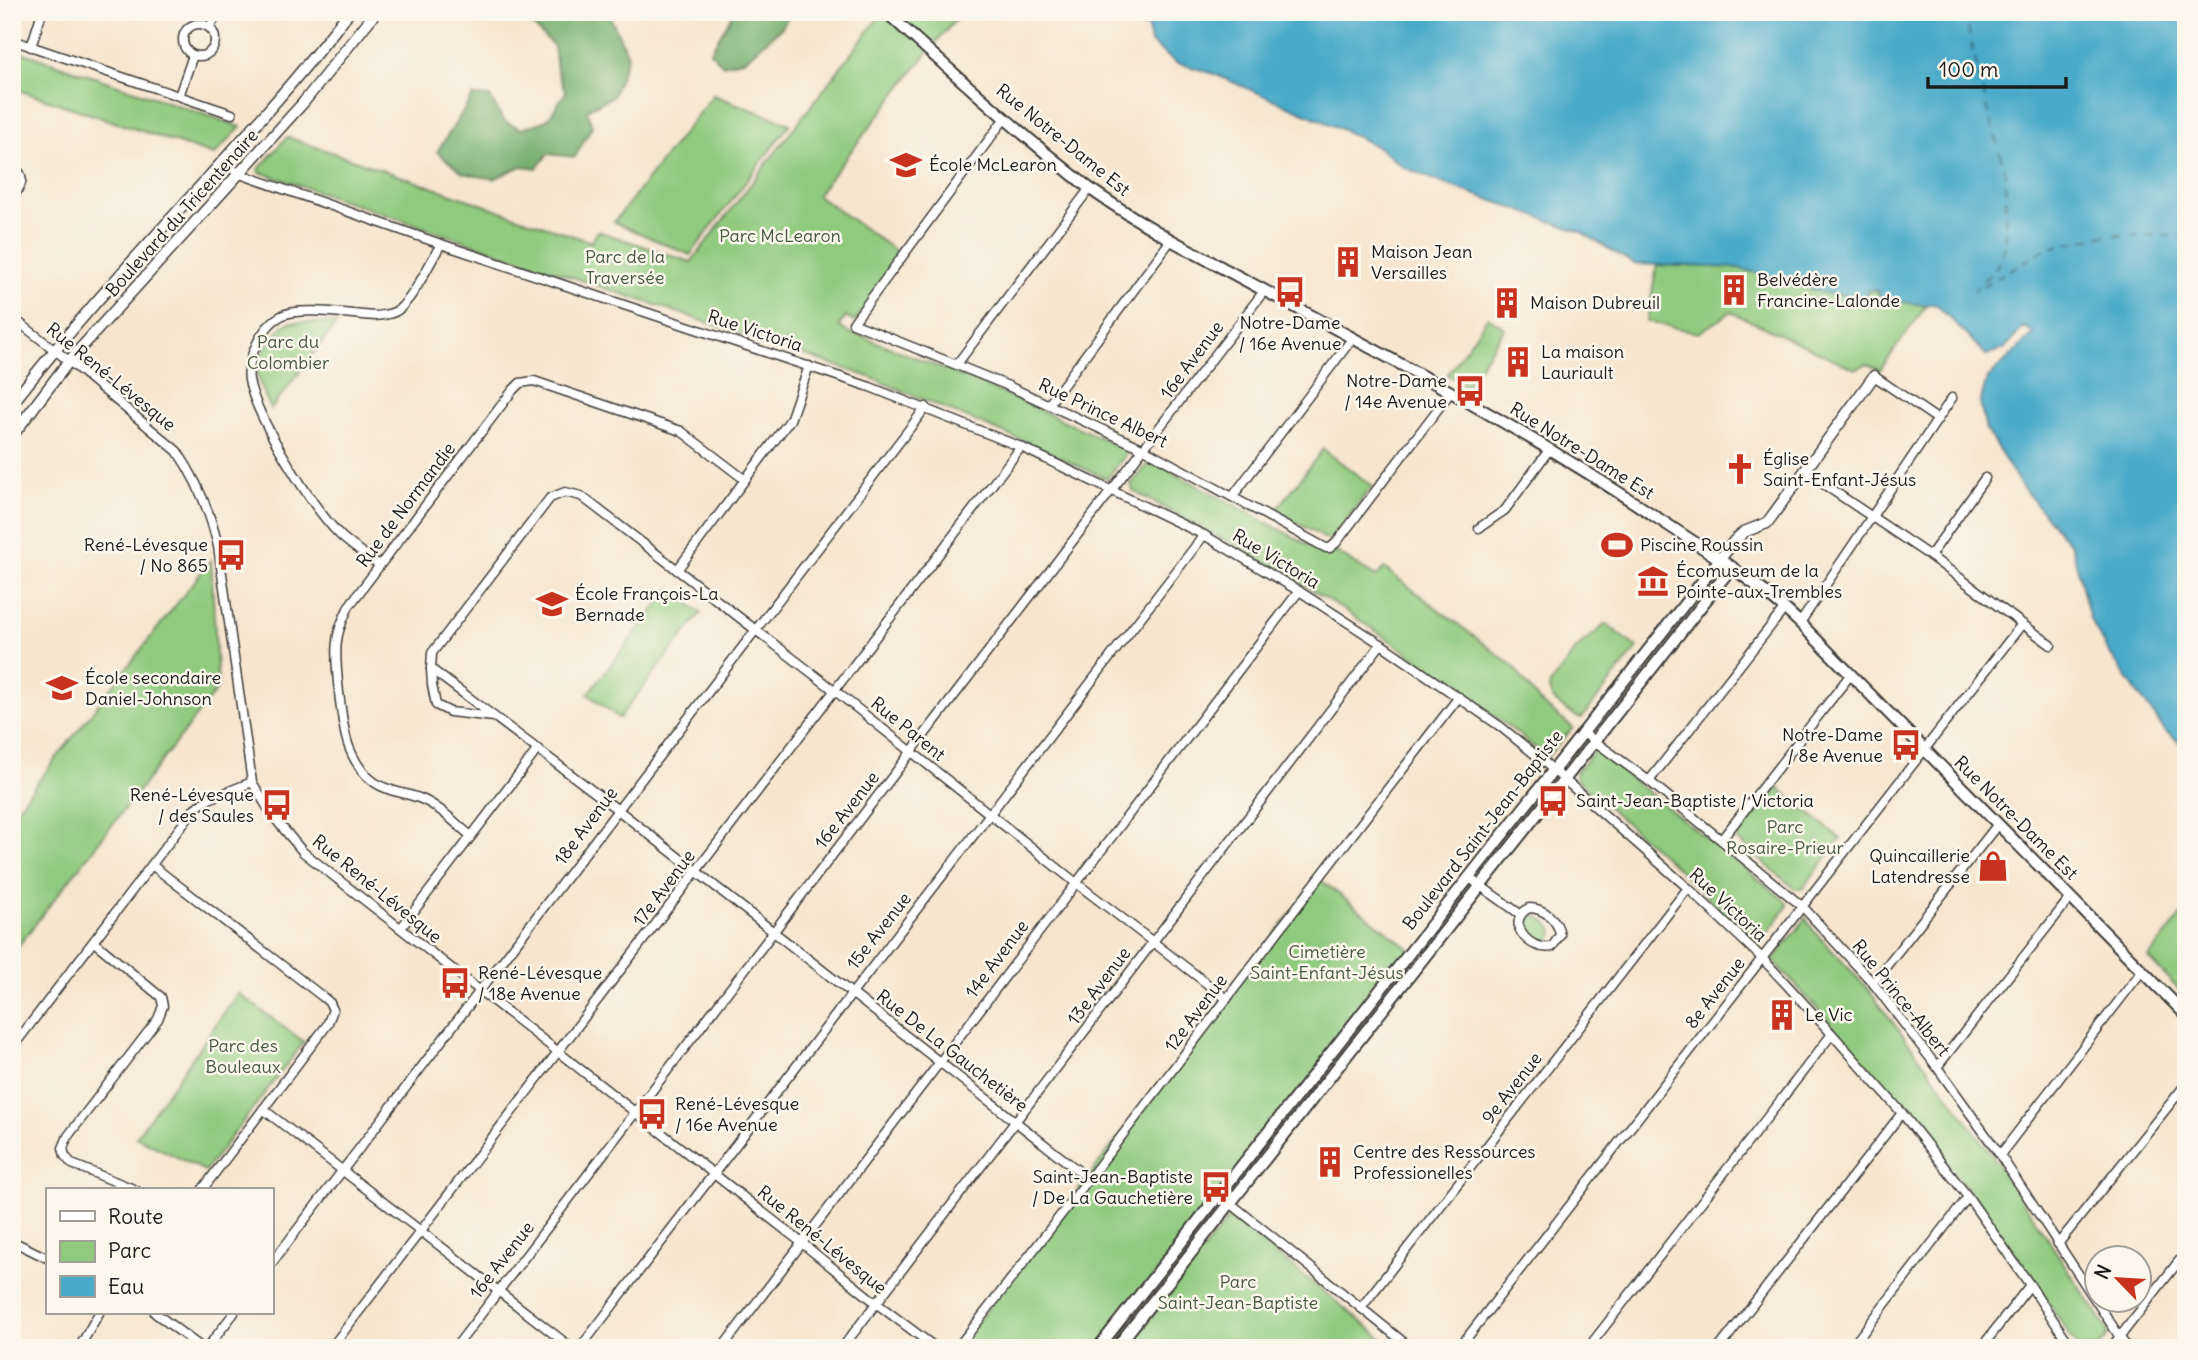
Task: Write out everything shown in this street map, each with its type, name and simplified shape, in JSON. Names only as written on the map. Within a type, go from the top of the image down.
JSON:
[{"type":"main road","name":"Rue Notre-Dame Est","points":[[886,12],[1090,188],[1171,240],[1549,450],[1732,567],[1784,608],[1852,674],[2186,1015]]},
{"type":"main road","name":"Boulevard Saint-Jean-Baptiste","points":[[1098,1348],[1720,559]]},
{"type":"main road","name":"Boulevard Saint-Jean-Baptiste","points":[[1116,1348],[1732,567]]},
{"type":"main road","points":[[1643,656],[1654,666]]},
{"type":"main road","points":[[1433,922],[1443,933]]},
{"type":"street","points":[[31,47],[42,12]]},
{"type":"street","points":[[209,27],[219,12]]},
{"type":"street","name":"Boulevard du Tricentenaire","points":[[12,404],[54,349],[222,162],[349,12]]},
{"type":"street","name":"Boulevard du Tricentenaire","points":[[12,436],[69,361],[303,103],[376,12]]},
{"type":"street","points":[[198,23],[209,27],[215,40],[212,50],[203,55],[193,55],[184,48],[184,32],[198,23]]},
{"type":"street","points":[[12,40],[232,114]]},
{"type":"street","points":[[179,96],[193,55]]},
{"type":"street","name":"Rue Prince Albert","points":[[1006,118],[853,323],[1049,404],[1144,449],[1322,547],[1330,548],[1450,393]]},
{"type":"street","name":"Rue Victoria","points":[[222,162],[240,174],[926,408],[1021,447],[1205,535],[1299,591],[1459,697],[1553,769],[1688,888],[1762,958],[1902,1113],[1968,1198],[2072,1348]]},
{"type":"street","points":[[12,166],[22,179],[21,186],[12,197]]},
{"type":"street","points":[[957,364],[1090,188]]},
{"type":"street","points":[[1049,404],[1171,240]]},
{"type":"street","points":[[379,565],[341,536],[282,453],[250,382],[249,363],[260,338],[280,316],[299,311],[376,316],[388,315],[399,309],[408,299],[441,244]]},
{"type":"street","name":"16e Avenue","points":[[455,1348],[1264,291]]},
{"type":"street","name":"Rue René-Lévesque","points":[[12,317],[177,451],[188,467],[204,499],[218,546],[252,782],[272,814],[303,852],[936,1348]]},
{"type":"street","points":[[1233,496],[1352,339]]},
{"type":"street","points":[[677,570],[790,420],[809,366]]},
{"type":"street","points":[[1874,376],[1937,419]]},
{"type":"street","name":"Boulevard Saint-Jean-Baptiste","points":[[1720,559],[1744,532],[1767,523],[1874,376]]},
{"type":"street","name":"Rue de Normandie","points":[[471,836],[434,806],[418,798],[383,788],[359,766],[350,750],[345,735],[336,643],[340,625],[349,606],[379,565],[513,390],[520,383],[528,381],[541,383],[681,431],[744,479]]},
{"type":"street","points":[[1800,623],[1951,398]]},
{"type":"street","name":"18e Avenue","points":[[273,1261],[926,408]]},
{"type":"street","name":"17e Avenue","points":[[331,1348],[1021,447]]},
{"type":"street","points":[[1479,528],[1505,510],[1549,450]]},
{"type":"street","points":[[1804,471],[1930,556],[2051,645]]},
{"type":"street","points":[[1930,556],[1985,478]]},
{"type":"street","name":"Rue Parent","points":[[431,669],[432,653],[550,498],[565,492],[581,496],[834,690],[1227,999]]},
{"type":"street","name":"15e Avenue","points":[[580,1348],[1205,535]]},
{"type":"street","name":"14e Avenue","points":[[722,1348],[1299,591]]},
{"type":"street","points":[[1649,781],[1784,608]]},
{"type":"street","name":"8e Avenue","points":[[1460,1348],[2022,624]]},
{"type":"street","name":"13e Avenue","points":[[842,1348],[1381,644]]},
{"type":"street","name":"Rue De La Gauchetière","points":[[431,669],[436,705],[450,712],[494,717]]},
{"type":"street","name":"Rue De La Gauchetière","points":[[431,669],[618,810],[1090,1180]]},
{"type":"street","points":[[1722,839],[1852,674]]},
{"type":"street","name":"12e Avenue","points":[[957,1348],[1090,1180],[1459,697]]},
{"type":"street","name":"Rue Prince-Albert","points":[[1582,732],[1649,781],[1803,906],[1872,983],[1937,1066],[2000,1155],[2127,1348]]},
{"type":"street","points":[[401,928],[538,749]]},
{"type":"street","points":[[12,1048],[195,808],[209,799],[252,782]]},
{"type":"street","points":[[1872,983],[1998,824]]},
{"type":"street","points":[[153,866],[323,996],[333,1010],[327,1026],[204,1188]]},
{"type":"street","points":[[1468,877],[1520,915]]},
{"type":"street","name":"9e Avenue","points":[[1361,1308],[1688,888]]},
{"type":"street","points":[[1937,1066],[2070,898]]},
{"type":"street","points":[[1533,908],[1554,919],[1560,931],[1556,944],[1548,948],[1540,947],[1523,936],[1518,929],[1520,915],[1524,910],[1533,908]]},
{"type":"street","points":[[94,942],[161,997],[163,1006],[158,1018],[68,1136],[63,1148],[65,1156],[72,1164],[131,1188]]},
{"type":"street","points":[[2000,1155],[2142,971]]},
{"type":"street","points":[[1588,1348],[1832,1034]]},
{"type":"street","points":[[2058,1244],[2186,1084]]},
{"type":"street","points":[[263,1109],[572,1348]]},
{"type":"street","points":[[1719,1348],[1902,1113]]},
{"type":"street","points":[[1219,1194],[1411,1348]]},
{"type":"street","points":[[1851,1348],[1968,1198]]},
{"type":"street","points":[[12,1241],[46,1258]]},
{"type":"street","points":[[2111,1348],[2186,1252]]},
{"type":"street","points":[[1981,1348],[2030,1285]]},
{"type":"street","points":[[79,1348],[98,1314]]},
{"type":"street","points":[[156,1314],[204,1348],[233,1314]]},
{"type":"green space","points":[[518,12],[608,12],[628,55],[613,96],[587,110],[592,127],[575,157],[548,154],[537,168],[521,166],[494,179],[463,173],[437,152],[473,96],[490,97],[504,121],[521,129],[547,120],[566,92],[557,71],[554,46]]},
{"type":"green space","points":[[734,12],[791,12],[782,27],[746,59],[723,65],[710,52]]},
{"type":"green space","points":[[883,12],[962,12],[817,195],[903,256],[854,322],[846,316],[839,326],[847,332],[1008,395],[1125,449],[1126,454],[1107,479],[867,376],[258,170],[287,137],[591,242],[598,231],[691,262]]},
{"type":"green space","points":[[12,49],[241,127],[214,155],[12,88]]},
{"type":"green space","points":[[713,95],[790,124],[690,255],[614,222]]},
{"type":"green space","points":[[1657,265],[1739,268],[1825,293],[1869,297],[1867,290],[1877,290],[1881,299],[1926,306],[1880,370],[1867,364],[1855,369],[1731,312],[1698,333],[1647,321]]},
{"type":"green space","points":[[1488,317],[1505,328],[1466,386],[1447,375]]},
{"type":"green space","name":"Parc du Colombier","points":[[289,322],[337,323],[271,409],[259,382],[257,368],[269,342]]},
{"type":"green space","points":[[1323,449],[1372,486],[1330,541],[1276,511]]},
{"type":"green space","points":[[1150,462],[1325,554],[1336,552],[1376,577],[1384,568],[1513,666],[1540,702],[1573,728],[1547,757],[1436,673],[1320,595],[1133,491],[1131,484]]},
{"type":"green space","points":[[211,560],[218,688],[12,954],[12,815]]},
{"type":"green space","points":[[670,589],[701,613],[619,718],[588,694]]},
{"type":"green space","points":[[1606,624],[1637,648],[1582,718],[1577,717],[1555,701],[1549,686],[1577,648]]},
{"type":"green space","points":[[1599,749],[1610,762],[1787,902],[1787,907],[1762,940],[1754,942],[1673,864],[1577,780],[1575,774],[1592,753]]},
{"type":"green space","name":"Parc Rosaire-Prieur","points":[[1777,787],[1841,839],[1803,888],[1795,889],[1737,840]]},
{"type":"green space","name":"Cimetière Saint-Enfant-Jésus","points":[[1318,878],[1411,950],[1098,1348],[957,1348]]},
{"type":"green space","points":[[2186,909],[2186,997],[2148,958]]},
{"type":"green space","points":[[1532,914],[1543,919],[1551,928],[1554,934],[1549,941],[1541,941],[1524,926],[1525,918]]},
{"type":"green space","points":[[1806,918],[1813,930],[1867,988],[1992,1155],[2082,1291],[2082,1314],[2097,1314],[2108,1330],[2107,1337],[2099,1348],[2078,1348],[2009,1245],[1935,1147],[1856,1052],[1773,961]]},
{"type":"green space","name":"Parc des Bouleaux","points":[[238,993],[304,1042],[205,1171],[136,1137]]},
{"type":"green space","name":"Parc Saint-Jean-Baptiste","points":[[1233,1219],[1394,1348],[1127,1348],[1227,1220]]},
{"type":"water","points":[[1122,12],[2186,12],[2186,747],[2165,731],[2107,650],[2090,619],[2072,547],[2022,487],[1986,430],[1980,403],[1987,379],[2034,333],[2024,327],[2004,349],[1986,355],[1936,304],[1881,299],[1877,290],[1867,290],[1869,298],[1825,293],[1739,268],[1634,264],[1581,232],[1403,167],[1378,147],[1339,128],[1214,74],[1175,62],[1151,43],[1148,29]]},
{"type":"ferry route","points":[[1964,12],[2006,175],[2005,247],[1997,266],[1974,291],[2048,248],[2106,235],[2186,236]]},
{"type":"place","name":"École McLearon","points":[[906,165]]},
{"type":"place","name":"Maison Jean Versailles","points":[[1348,262]]},
{"type":"place","name":"Belvédère Francine-Lalonde","points":[[1734,290]]},
{"type":"place","name":"Notre-Dame / 16e Avenue","points":[[1290,292]]},
{"type":"place","name":"Maison Dubreuil","points":[[1507,303]]},
{"type":"place","name":"La maison Lauriault","points":[[1518,362]]},
{"type":"place","name":"Notre-Dame / 14e Avenue","points":[[1470,391]]},
{"type":"place","name":"Église Saint-Enfant-Jésus","points":[[1740,469]]},
{"type":"place","name":"Piscine Roussin","points":[[1617,545]]},
{"type":"place","name":"René-Lévesque / No 865","points":[[231,555]]},
{"type":"place","name":"Écomuseum de la Pointe-aux-Trembles","points":[[1653,581]]},
{"type":"place","name":"École François-La Bernade","points":[[552,604]]},
{"type":"place","name":"École secondaire Daniel-Johnson","points":[[62,688]]},
{"type":"place","name":"Notre-Dame / 8e Avenue","points":[[1906,745]]},
{"type":"place","name":"Saint-Jean-Baptiste / Victoria","points":[[1553,801]]},
{"type":"place","name":"René-Lévesque / des Saules","points":[[277,805]]},
{"type":"place","name":"Quincaillerie Latendresse","points":[[1993,866]]},
{"type":"place","name":"René-Lévesque / 18e Avenue","points":[[455,983]]},
{"type":"place","name":"Le Vic","points":[[1782,1015]]},
{"type":"place","name":"René-Lévesque / 16e Avenue","points":[[652,1114]]},
{"type":"place","name":"Centre des Ressources Professionelles","points":[[1330,1162]]},
{"type":"place","name":"Saint-Jean-Baptiste / De La Gauchetière","points":[[1216,1187]]},
{"type":"park label","name":"Parc McLearon","points":[[780,236]]},
{"type":"park label","name":"Parc de la Traversée","points":[[625,267]]}]
